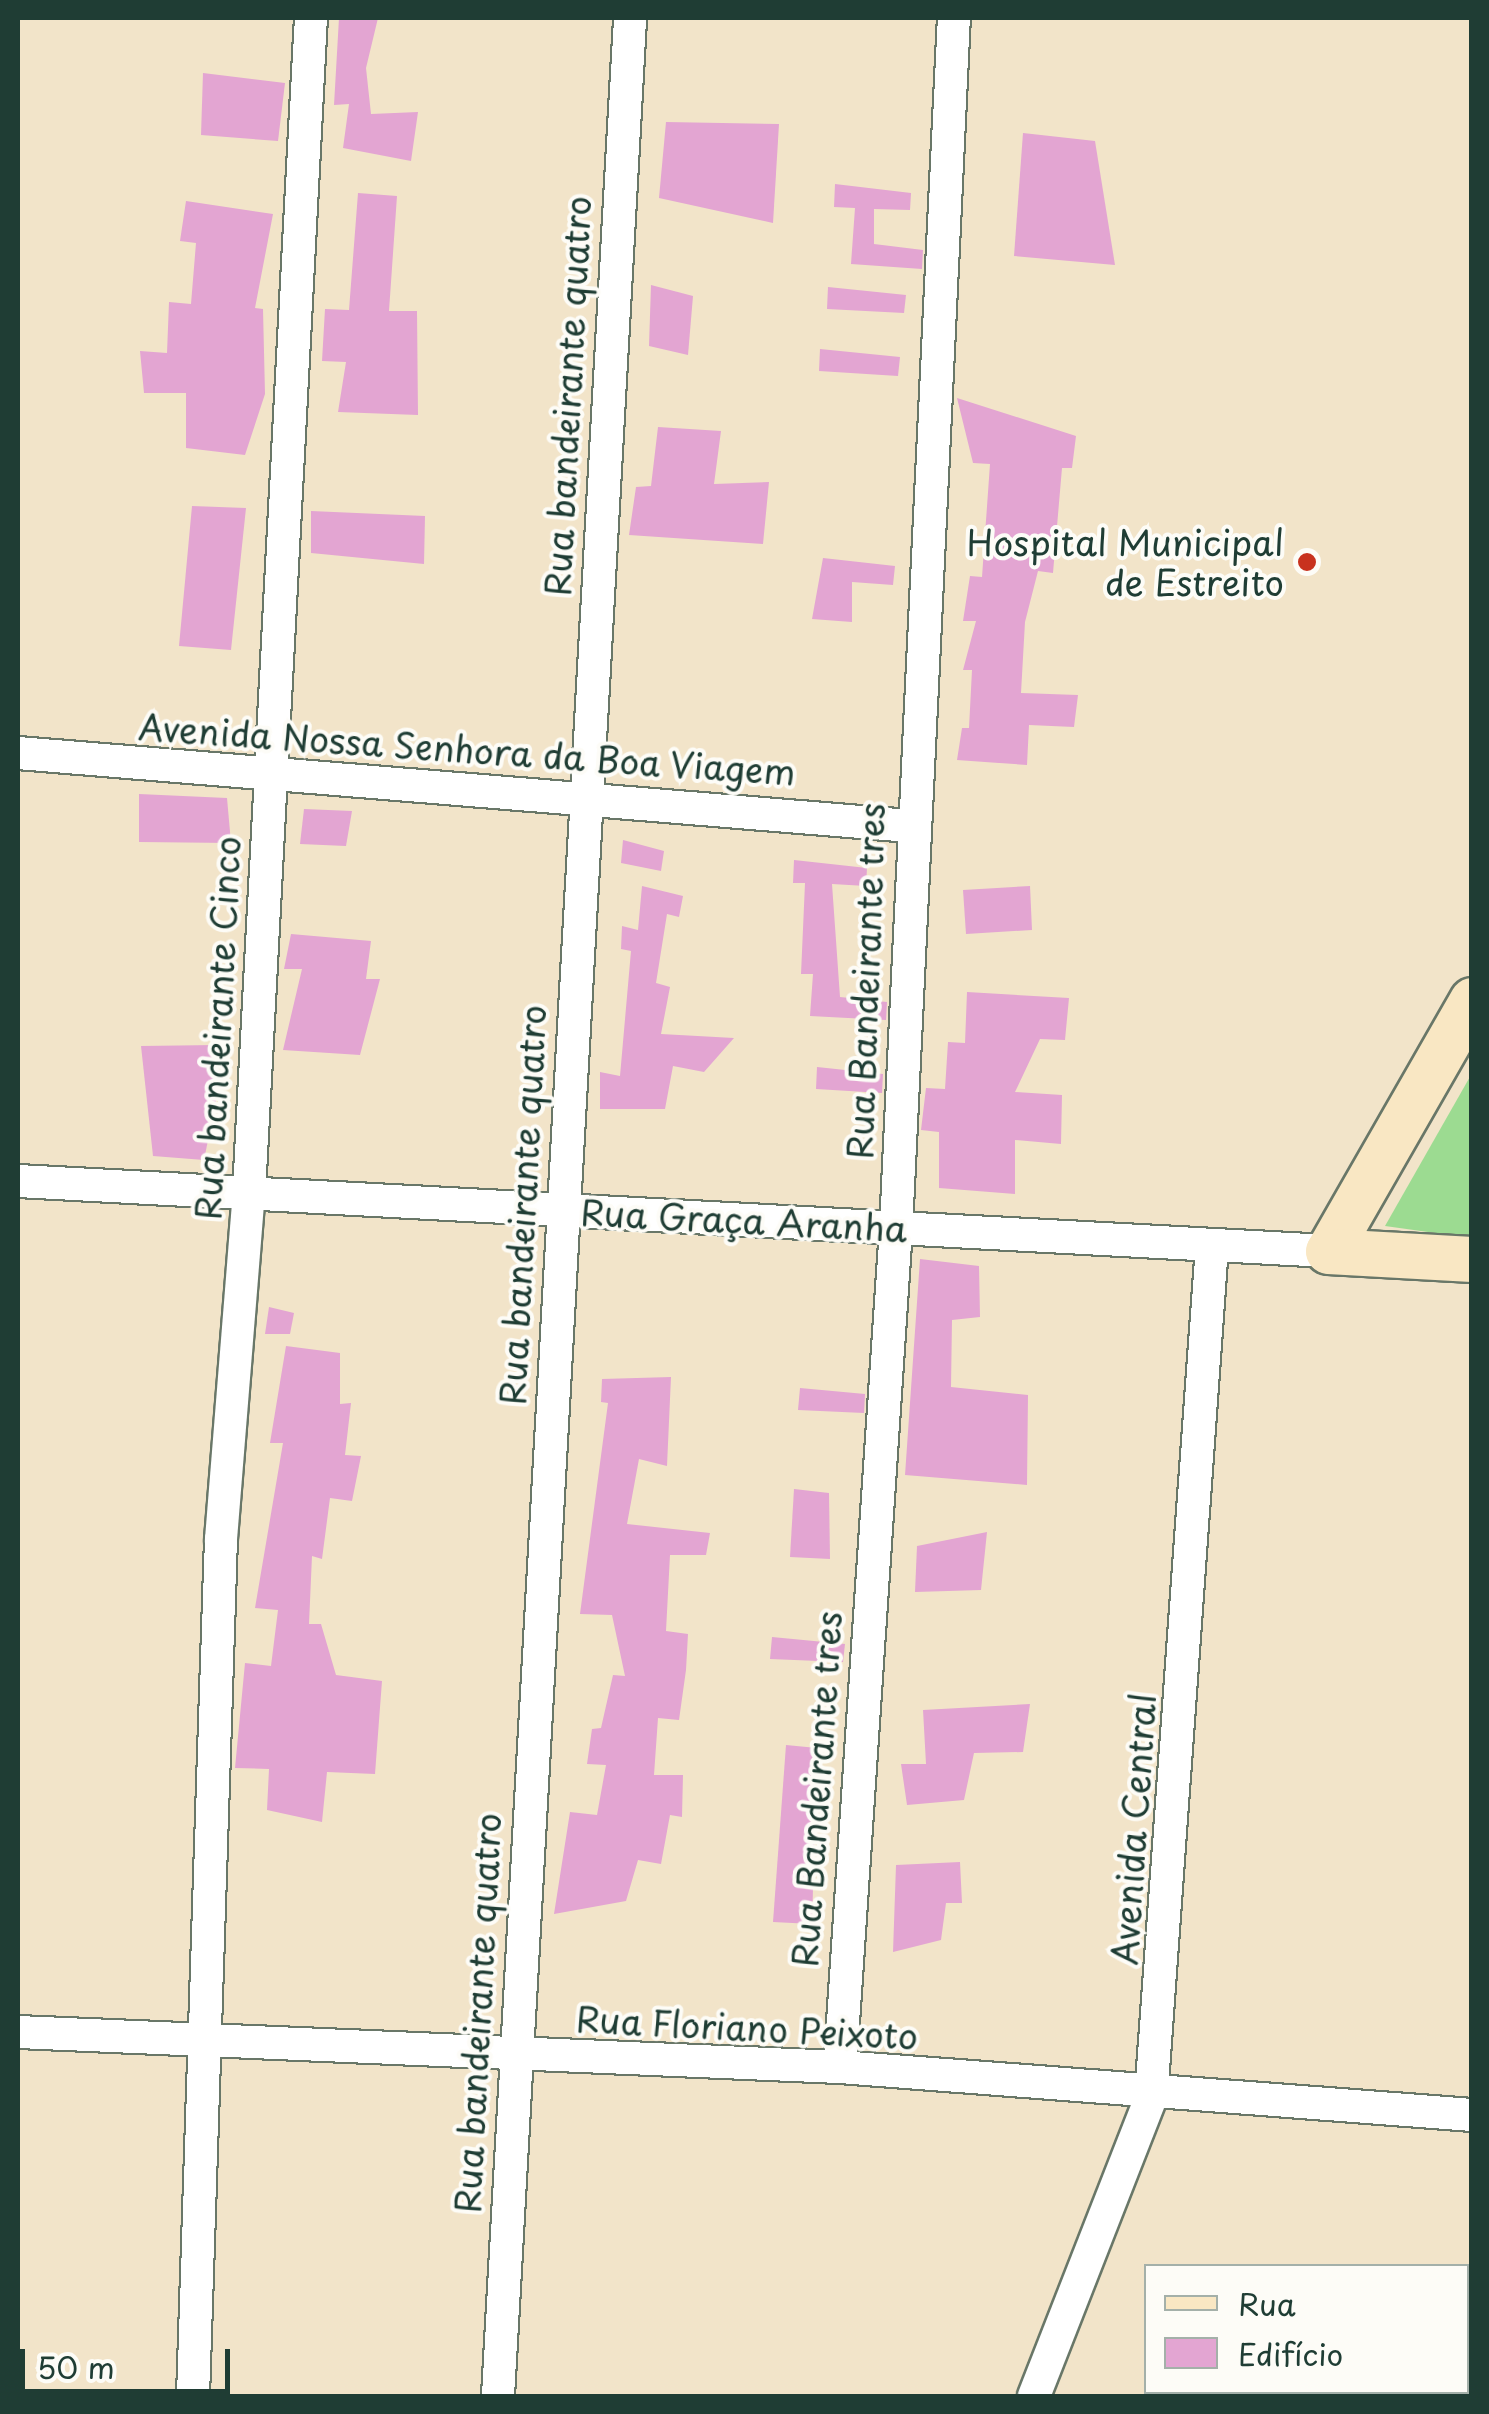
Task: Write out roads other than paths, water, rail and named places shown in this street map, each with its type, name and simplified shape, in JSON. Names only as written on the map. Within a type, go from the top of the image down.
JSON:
[{"type":"main road","points":[[1328,1251],[1472,1000]]},
{"type":"main road","name":"Rua Graça Aranha","points":[[1328,1251],[1472,1259]]},
{"type":"street","name":"Rua bandeirante Cinco","points":[[193,2396],[200,2042],[221,1539],[249,1192],[311,18]]},
{"type":"street","name":"Rua bandeirante quatro","points":[[498,2396],[511,2056],[630,18]]},
{"type":"street","name":"Rua Bandeirante tres","points":[[840,2068],[896,1228],[910,826],[954,18]]},
{"type":"street","name":"Avenida Nossa Senhora da Boa Viagem","points":[[18,753],[271,776],[585,796],[910,826]]},
{"type":"street","name":"Rua Graça Aranha","points":[[18,1181],[1328,1251]]},
{"type":"street","name":"Avenida Central","points":[[1034,2396],[1151,2097],[1212,1245]]},
{"type":"street","name":"Rua Floriano Peixoto","points":[[18,2032],[840,2068],[1151,2097],[1472,2115]]},
{"type":"place","name":"Hospital Municipal de Estreito","points":[[1307,562]]}]
